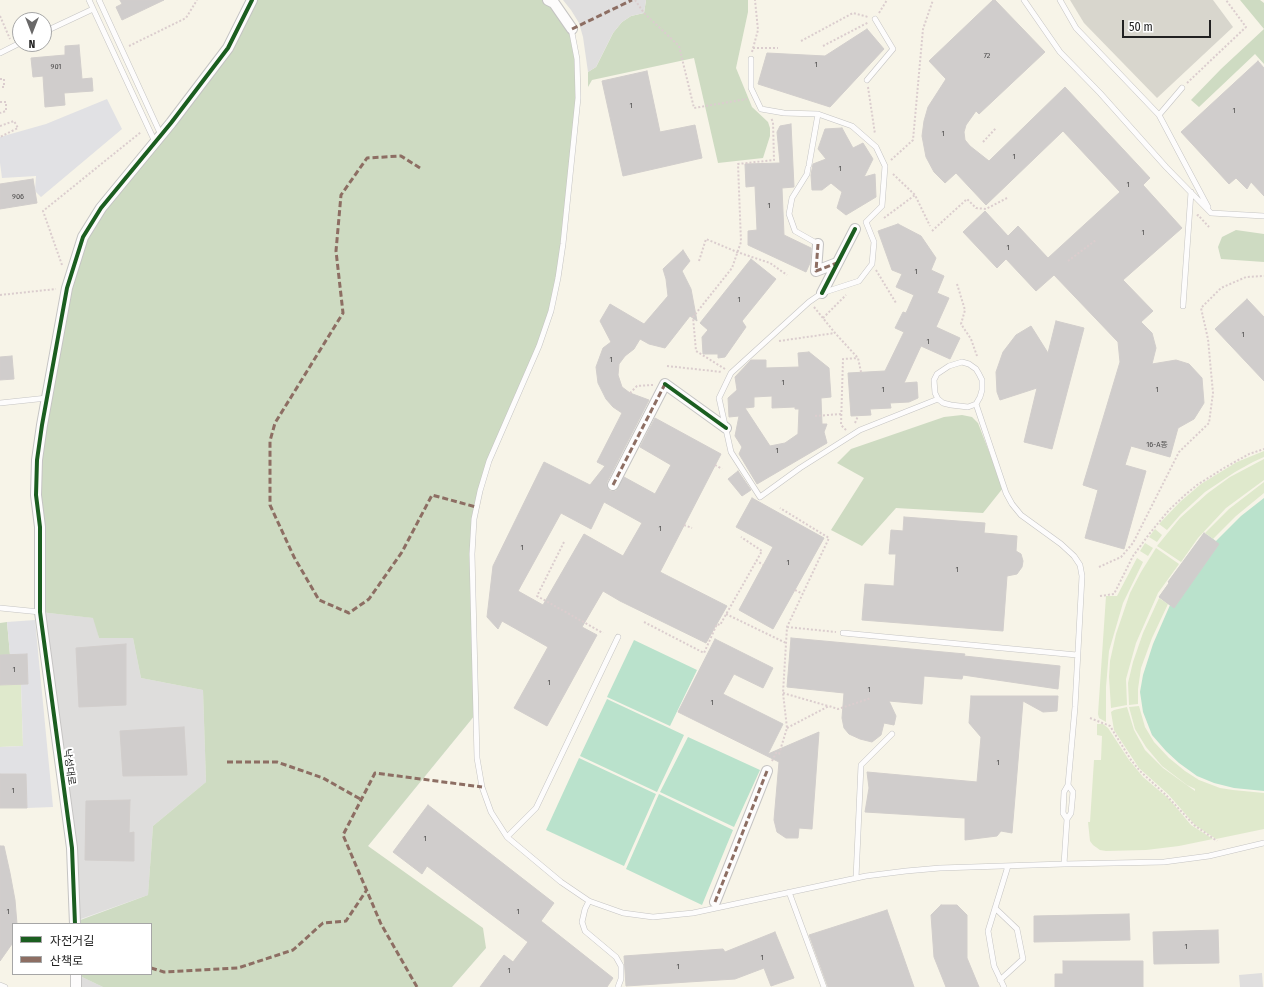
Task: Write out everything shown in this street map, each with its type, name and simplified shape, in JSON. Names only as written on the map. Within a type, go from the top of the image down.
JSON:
[{"type":"street","points":[[170,124],[203,82]]},
{"type":"street","points":[[101,208],[158,139]]},
{"type":"street","points":[[822,292],[854,229]]},
{"type":"street","points":[[818,244],[816,271],[836,263]]},
{"type":"street","points":[[612,484],[665,384],[726,428]]},
{"type":"street","points":[[715,902],[766,771]]},
{"type":"street","points":[[72,848],[75,923]]},
{"type":"lane","points":[[89,0],[148,126],[158,139]]},
{"type":"lane","points":[[99,0],[122,50],[158,139]]},
{"type":"lane","points":[[203,82],[228,48],[252,0]]},
{"type":"lane","points":[[548,0],[554,3],[572,29],[577,59],[578,98],[563,244],[557,285],[544,332],[489,461],[480,491],[474,519],[472,554],[476,758],[482,787],[491,812],[507,837],[561,882],[589,901],[623,913],[653,916],[693,913],[856,878],[920,870],[1064,864],[1164,862],[1209,856],[1264,843]]},
{"type":"lane","points":[[1024,0],[1060,52],[1100,93],[1166,167],[1211,213],[1264,216]]},
{"type":"lane","points":[[1060,0],[1076,28],[1159,115],[1211,213]]},
{"type":"lane","points":[[52,28],[93,8]]},
{"type":"lane","points":[[867,80],[893,49],[875,19]]},
{"type":"lane","points":[[0,53],[12,47]]},
{"type":"lane","points":[[751,59],[751,88],[761,109],[784,113],[818,114],[852,126],[876,147],[885,166],[882,206],[866,222],[874,242],[872,264],[859,281],[822,292],[809,302],[731,373],[720,398],[731,452],[760,497],[800,468],[860,430],[938,399]]},
{"type":"lane","points":[[1159,115],[1182,88]]},
{"type":"lane","points":[[818,114],[807,174],[792,198],[788,214],[795,231],[818,244]]},
{"type":"lane","points":[[158,139],[170,124]]},
{"type":"lane","points":[[1183,306],[1190,192]]},
{"type":"lane","name":"낙성대로","points":[[72,848],[40,612],[40,527],[36,495],[37,460],[67,288],[83,237],[101,208]]},
{"type":"lane","points":[[962,362],[969,364],[976,369],[982,380],[982,390],[976,404],[968,407],[943,403],[938,399],[934,387],[934,380],[937,374],[948,366],[962,362]]},
{"type":"lane","points":[[0,403],[48,398]]},
{"type":"lane","points":[[976,404],[1006,493],[1012,504],[1021,515],[1061,544],[1074,556],[1080,565],[1082,576],[1075,707],[1068,785],[1064,792],[1063,813],[1067,819]]},
{"type":"lane","points":[[0,608],[40,612]]},
{"type":"lane","points":[[843,633],[1077,655]]},
{"type":"lane","points":[[507,837],[536,808],[618,637]]},
{"type":"lane","points":[[856,878],[861,764],[892,734]]},
{"type":"lane","points":[[1064,864],[1067,819],[1071,813],[1073,792],[1068,785]]},
{"type":"lane","points":[[1004,987],[994,966],[988,931],[1008,866]]},
{"type":"lane","points":[[789,892],[824,987]]},
{"type":"lane","points":[[589,901],[585,909],[582,922],[585,931],[616,957],[621,966],[621,979],[618,987]]},
{"type":"lane","points":[[995,908],[1017,929],[1023,959],[1000,980]]},
{"type":"lane","points":[[76,975],[76,987]]},
{"type":"lane","points":[[0,985],[5,987]]},
{"type":"path","points":[[122,50],[186,18],[197,0]]},
{"type":"path","points":[[635,0],[644,14],[679,46],[694,108],[740,100]]},
{"type":"path","points":[[751,59],[758,30],[755,0]]},
{"type":"path","points":[[823,46],[875,19],[887,0]]},
{"type":"path","points":[[930,226],[915,195],[885,166],[913,140],[923,29],[933,0]]},
{"type":"path","points":[[1182,88],[1246,27],[1226,0]]},
{"type":"path","points":[[801,41],[853,13],[875,19]]},
{"type":"path","points":[[0,16],[12,42]]},
{"type":"path","points":[[753,48],[778,48]]},
{"type":"path","points":[[0,79],[4,79],[4,87],[0,88]]},
{"type":"path","points":[[867,80],[876,147]]},
{"type":"path","points":[[0,102],[6,102],[6,111],[0,113]]},
{"type":"path","points":[[731,373],[696,351],[693,317],[732,268],[741,242],[738,164],[774,160],[773,122],[768,110]]},
{"type":"path","points":[[0,126],[14,121],[18,128],[0,137]]},
{"type":"path","points":[[62,265],[43,211],[148,126]]},
{"type":"path","points":[[983,142],[996,128]]},
{"type":"path","points":[[869,229],[915,195]]},
{"type":"path","points":[[932,231],[967,199],[976,208],[986,209],[1007,198]]},
{"type":"path","points":[[1198,215],[1209,227]]},
{"type":"path","points":[[699,261],[706,239],[737,252],[770,263],[787,275]]},
{"type":"path","points":[[1068,261],[1096,240]]},
{"type":"path","points":[[872,264],[896,303]]},
{"type":"path","points":[[1099,567],[1121,557],[1132,543],[1179,452],[1209,423],[1213,393],[1208,339],[1201,308],[1221,288],[1246,277],[1264,276]]},
{"type":"path","points":[[823,318],[859,281]]},
{"type":"path","points":[[957,284],[965,310],[961,324],[971,339],[977,356]]},
{"type":"path","points":[[0,295],[67,288]]},
{"type":"path","points":[[809,302],[858,358],[861,372]]},
{"type":"path","points":[[794,339],[835,333]]},
{"type":"path","points":[[851,436],[841,425],[843,359],[858,358]]},
{"type":"path","points":[[667,366],[731,373]]},
{"type":"path","points":[[630,393],[637,386],[665,384]]},
{"type":"path","points":[[815,416],[841,414]]},
{"type":"path","points":[[1100,596],[1114,594],[1134,556],[1150,533],[1169,510],[1185,495],[1224,468],[1249,454],[1264,449]]},
{"type":"path","points":[[715,465],[722,470]]},
{"type":"path","points":[[766,771],[776,753],[780,754],[787,728],[783,693],[787,627],[829,538],[780,508]]},
{"type":"path","points":[[684,525],[692,528]]},
{"type":"path","points":[[644,622],[704,653],[717,624],[720,625],[762,551],[741,537]]},
{"type":"path","points":[[564,542],[537,596],[603,633]]},
{"type":"path","points":[[756,560],[763,565]]},
{"type":"path","points":[[796,590],[803,594]]},
{"type":"path","points":[[726,614],[786,643]]},
{"type":"path","points":[[787,627],[843,633]]},
{"type":"path","points":[[783,693],[838,709],[871,698]]},
{"type":"path","points":[[787,728],[829,706]]},
{"type":"path","points":[[1090,718],[1110,726],[1131,760],[1140,771],[1166,795],[1194,825],[1217,841]]},
{"type":"shaded area","points":[[0,0],[252,0],[40,612],[72,848],[75,923],[12,923],[12,975],[76,975],[76,987],[0,987]]},
{"type":"shaded area","points":[[548,0],[1264,0],[1264,987],[452,987],[486,948],[368,846],[475,715],[474,519]]},
{"type":"shaded area","points":[[563,0],[646,0],[644,13],[631,16],[622,22],[613,33],[596,67],[588,72],[583,37],[579,23]]},
{"type":"shaded area","points":[[1070,0],[1213,0],[1233,27],[1157,98],[1084,23]]},
{"type":"shaded area","points":[[107,99],[122,129],[41,197],[35,191],[36,176],[2,178],[0,163],[0,137],[46,124]]},
{"type":"shaded area","points":[[40,612],[94,618],[99,638],[133,638],[141,678],[203,690],[206,782],[153,826],[148,895],[75,921]]},
{"type":"shaded area","points":[[35,620],[53,807],[27,808],[26,774],[0,774],[0,747],[23,746],[21,684],[28,684],[27,655],[10,655],[7,622]]},
{"type":"shaded area","points":[[1262,973],[1263,987],[1240,987],[1239,975]]},
{"type":"shaded area","points":[[82,977],[103,987],[81,987]]},
{"type":"green space","points":[[252,0],[548,0],[572,29],[577,59],[578,98],[563,244],[551,311],[489,461],[474,519],[475,715],[368,846],[483,928],[486,948],[452,987],[103,987],[81,975],[152,975],[152,923],[75,922],[148,895],[153,826],[206,782],[203,690],[141,678],[133,638],[99,638],[93,618],[40,612],[36,495],[63,317],[83,237],[203,82]]},
{"type":"green space","points":[[646,0],[748,0],[748,12],[736,68],[752,107],[768,122],[770,128],[770,136],[763,158],[718,163],[694,58],[592,80],[588,87],[588,72],[596,67],[613,33],[622,22],[631,16],[644,13]]},
{"type":"green space","points":[[1240,0],[1260,0],[1264,3],[1264,29]]},
{"type":"green space","points":[[1264,29],[1264,64],[1255,54],[1199,107],[1191,100],[1221,69]]},
{"type":"green space","points":[[1236,230],[1264,234],[1264,262],[1221,259],[1218,247],[1222,237]]},
{"type":"green space","points":[[962,415],[972,417],[978,423],[1003,488],[983,513],[896,508],[862,546],[831,530],[864,478],[837,463],[851,449],[944,417]]},
{"type":"green space","points":[[1264,451],[1264,457],[1235,472],[1205,492],[1181,514],[1167,530],[1159,524],[1180,502],[1201,484],[1237,462]]},
{"type":"green space","points":[[1264,459],[1264,480],[1226,508],[1198,538],[1181,562],[1157,546],[1180,518],[1208,493],[1230,477]]},
{"type":"green space","points":[[1264,482],[1264,493],[1236,516],[1213,539],[1205,533],[1229,509]]},
{"type":"green space","points":[[1264,498],[1264,791],[1234,788],[1214,783],[1197,776],[1179,763],[1152,735],[1143,712],[1140,692],[1143,675],[1153,644],[1170,605],[1159,597],[1169,583],[1168,582],[1204,533],[1216,541],[1241,516]]},
{"type":"green space","points":[[1155,529],[1162,535],[1157,542],[1149,537]]},
{"type":"green space","points":[[1145,543],[1153,548],[1148,556],[1140,551]]},
{"type":"green space","points":[[1156,548],[1179,564],[1158,593],[1136,643],[1126,679],[1127,705],[1111,708],[1109,677],[1110,661],[1116,634],[1130,593]]},
{"type":"green space","points":[[1137,558],[1143,562],[1123,603],[1109,651],[1106,687],[1106,722],[1099,718],[1098,714],[1106,596],[1117,596]]},
{"type":"green space","points":[[1159,598],[1168,604],[1152,638],[1141,668],[1138,689],[1138,704],[1129,705],[1128,683],[1133,662],[1143,633]]},
{"type":"green space","points":[[7,622],[10,655],[0,656],[0,623]]},
{"type":"green space","points":[[634,640],[697,670],[670,726],[607,697]]},
{"type":"green space","points":[[21,684],[23,746],[0,747],[0,685]]},
{"type":"green space","points":[[607,699],[684,735],[657,792],[580,756]]},
{"type":"green space","points":[[1139,706],[1145,727],[1154,742],[1169,758],[1185,771],[1199,780],[1220,788],[1264,793],[1264,829],[1216,839],[1195,825],[1168,794],[1139,768],[1114,730],[1111,712],[1127,707],[1134,730],[1145,750],[1163,768],[1195,791],[1195,789],[1187,785],[1162,766],[1146,747],[1135,729],[1129,707]]},
{"type":"green space","points":[[1097,724],[1103,724],[1108,728],[1129,760],[1143,777],[1169,799],[1191,825],[1213,839],[1179,846],[1146,850],[1106,851],[1100,850],[1093,845],[1090,841],[1088,822],[1090,822],[1094,760],[1101,760],[1102,736],[1097,735]]},
{"type":"green space","points":[[688,737],[760,770],[734,827],[660,792]]},
{"type":"green space","points":[[579,758],[656,794],[624,866],[546,830]]},
{"type":"green space","points":[[659,794],[733,830],[702,905],[626,869]]},
{"type":"building","points":[[120,0],[164,0],[122,20],[116,7],[122,4]]},
{"type":"building","points":[[993,0],[995,0],[1045,52],[979,114],[976,111],[966,125],[964,132],[965,140],[970,146],[989,161],[1065,87],[1150,178],[1143,185],[1182,228],[1123,280],[1153,311],[1141,322],[1152,333],[1156,348],[1152,364],[1176,360],[1189,364],[1202,378],[1204,403],[1194,419],[1178,428],[1170,457],[1131,446],[1125,465],[1146,471],[1124,549],[1085,538],[1098,490],[1083,485],[1120,362],[1118,342],[1054,275],[1036,291],[1006,259],[997,268],[963,232],[985,211],[1008,236],[1018,226],[1048,258],[1120,192],[1063,131],[986,205],[956,173],[945,183],[934,172],[926,157],[922,136],[924,121],[928,107],[946,79],[929,61]]},
{"type":"building","points":[[867,29],[884,49],[830,107],[758,84],[767,53],[825,56]]},
{"type":"building","points":[[79,45],[82,79],[92,78],[93,91],[64,93],[65,105],[45,107],[43,76],[33,77],[31,58],[65,55],[65,46]]},
{"type":"building","points":[[1258,61],[1264,68],[1264,196],[1251,182],[1247,189],[1236,178],[1229,184],[1181,132]]},
{"type":"building","points":[[647,71],[660,132],[695,125],[702,158],[623,176],[602,81]]},
{"type":"building","points":[[791,124],[794,187],[782,188],[784,235],[811,248],[810,263],[806,272],[748,245],[748,231],[757,230],[755,186],[746,187],[745,164],[780,163],[777,132],[780,126]]},
{"type":"building","points":[[842,128],[853,148],[863,143],[873,159],[864,177],[875,174],[876,197],[846,215],[837,208],[842,192],[831,183],[822,190],[812,190],[811,175],[813,164],[826,159],[818,149],[825,129]]},
{"type":"building","points":[[33,179],[37,203],[0,209],[0,184]]},
{"type":"building","points":[[898,224],[921,236],[936,258],[931,270],[944,276],[937,293],[949,298],[936,327],[960,338],[950,359],[921,346],[904,383],[917,382],[918,398],[909,402],[890,403],[891,408],[870,409],[871,415],[851,416],[848,373],[885,371],[904,332],[895,328],[903,312],[906,313],[914,295],[896,287],[902,274],[892,270],[878,231]]},
{"type":"building","points":[[683,250],[690,261],[682,271],[691,289],[697,321],[690,316],[665,348],[649,344],[640,339],[634,349],[625,356],[619,364],[618,375],[622,387],[630,393],[649,400],[607,482],[607,486],[610,491],[616,491],[624,477],[655,494],[671,465],[640,447],[655,418],[721,454],[660,572],[727,606],[706,643],[620,601],[603,591],[582,627],[597,635],[547,726],[514,708],[548,647],[502,621],[498,629],[487,617],[493,566],[544,462],[590,485],[605,466],[597,462],[622,413],[613,407],[606,399],[598,383],[596,367],[603,348],[611,342],[600,321],[610,304],[644,324],[668,296],[663,269]],"holes":[[[604,502],[642,523],[623,556],[584,534],[543,605],[518,591],[561,513],[591,529]]]},
{"type":"building","points":[[751,259],[776,279],[742,321],[746,327],[725,357],[718,358],[718,354],[703,354],[702,337],[708,330],[700,323]]},
{"type":"building","points":[[1247,299],[1264,317],[1264,381],[1215,329]]},
{"type":"building","points":[[1056,321],[1084,328],[1052,449],[1024,442],[1037,388],[1000,400],[997,392],[996,372],[1003,352],[1016,335],[1031,326],[1048,353]]},
{"type":"building","points":[[809,352],[829,368],[831,397],[821,398],[822,424],[827,424],[824,432],[827,443],[757,484],[739,454],[742,447],[735,436],[739,416],[729,417],[728,398],[737,390],[735,377],[751,360],[766,360],[766,368],[799,367],[798,353]],"holes":[[[772,396],[772,408],[795,407],[795,409],[799,409],[798,434],[785,443],[770,446],[745,408],[754,407],[754,397]]]},
{"type":"building","points":[[12,356],[14,379],[0,380],[0,357]]},
{"type":"building","points":[[738,471],[751,490],[742,496],[728,479]]},
{"type":"building","points":[[752,498],[824,538],[773,629],[739,610],[773,547],[736,527]]},
{"type":"building","points":[[904,517],[985,523],[984,533],[1017,536],[1016,551],[1021,554],[1023,561],[1022,567],[1017,574],[1007,576],[1003,631],[862,620],[865,584],[894,586],[896,554],[889,554],[891,530],[903,531]]},
{"type":"building","points":[[1204,533],[1219,544],[1174,608],[1159,597],[1169,583],[1168,582]]},
{"type":"building","points":[[791,638],[965,654],[964,656],[1060,666],[1058,689],[963,675],[962,679],[924,676],[922,704],[889,701],[896,716],[894,725],[884,723],[881,735],[872,742],[849,734],[844,728],[842,718],[844,693],[787,687]]},
{"type":"building","points":[[715,639],[773,668],[763,688],[734,674],[723,694],[783,724],[768,754],[819,732],[812,829],[799,828],[798,838],[786,838],[777,832],[774,820],[779,762],[678,712]]},
{"type":"building","points":[[126,644],[126,705],[79,707],[76,648]]},
{"type":"building","points":[[27,654],[28,684],[0,685],[0,655]]},
{"type":"building","points":[[971,696],[1058,696],[1057,711],[1043,712],[1023,701],[1012,833],[1001,831],[997,836],[965,840],[965,818],[865,812],[869,788],[867,772],[977,782],[981,737],[969,723]]},
{"type":"building","points":[[184,727],[187,775],[123,776],[120,731]]},
{"type":"building","points":[[0,774],[26,774],[27,808],[0,808]]},
{"type":"building","points":[[130,800],[129,833],[134,832],[134,861],[85,860],[86,801]]},
{"type":"building","points":[[428,805],[554,903],[541,921],[613,978],[607,987],[480,987],[504,955],[513,962],[528,942],[427,866],[422,874],[393,852]]},
{"type":"building","points":[[0,846],[4,846],[15,900],[17,923],[12,923],[12,944],[0,961]]},
{"type":"building","points":[[941,905],[957,905],[967,915],[967,958],[979,987],[946,987],[934,957],[931,915]]},
{"type":"building","points":[[887,910],[914,987],[828,987],[809,935]]},
{"type":"building","points":[[1129,914],[1130,940],[1034,942],[1034,916]]},
{"type":"building","points":[[1218,930],[1219,963],[1154,964],[1153,932]]},
{"type":"building","points":[[775,932],[794,978],[771,986],[764,968],[735,979],[626,986],[624,956],[723,949],[725,952]]},
{"type":"building","points":[[1063,961],[1143,961],[1143,987],[1055,987],[1055,974],[1063,974]]},
{"type":"marked path","points":[[572,29],[632,0]]},
{"type":"marked path","points":[[420,168],[401,156],[367,158],[341,195],[336,251],[343,313],[275,423],[270,441],[270,505],[294,557],[319,600],[349,613],[369,599],[402,552],[432,495],[476,507]]},
{"type":"marked path","points":[[818,244],[816,271],[837,263]]},
{"type":"marked path","points":[[613,485],[665,384]]},
{"type":"marked path","points":[[227,762],[277,762],[323,778],[362,800]]},
{"type":"marked path","points":[[715,902],[767,771]]},
{"type":"marked path","points":[[417,987],[381,924],[343,835],[375,773],[482,787]]},
{"type":"marked path","points":[[152,968],[164,972],[238,968],[293,950],[323,923],[346,921],[366,891]]},
{"type":"cycle path","points":[[75,923],[72,848],[40,612],[40,527],[36,495],[37,460],[42,425],[67,288],[83,237],[101,208],[171,123],[228,48],[252,0]]},
{"type":"cycle path","points":[[822,293],[855,229]]},
{"type":"cycle path","points":[[665,384],[726,428]]}]
